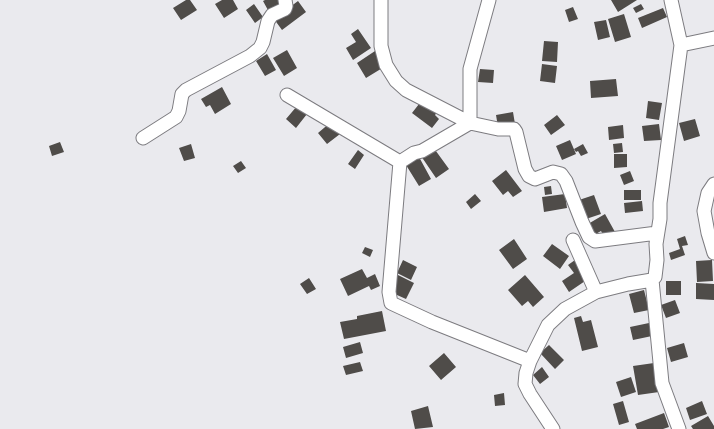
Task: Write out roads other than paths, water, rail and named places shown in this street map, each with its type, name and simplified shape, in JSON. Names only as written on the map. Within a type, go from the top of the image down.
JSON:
[{"type":"street","points":[[143,138],[176,117],[179,111],[182,94],[186,90],[250,56],[260,48],[268,21],[272,15],[284,9],[286,6],[285,0]]},
{"type":"street","points":[[381,0],[382,46],[386,66],[396,81],[406,90],[470,123],[498,129],[514,129],[525,169],[529,176],[535,179],[553,172],[561,174],[566,181],[582,222],[590,237],[596,241],[658,233]]},
{"type":"street","points":[[470,123],[470,69],[489,0]]},
{"type":"street","points":[[671,0],[681,45],[660,203],[655,275],[652,280],[662,384],[679,429]]},
{"type":"street","points":[[681,45],[714,38]]},
{"type":"street","points":[[287,95],[400,162]]},
{"type":"street","points":[[400,162],[470,123]]},
{"type":"street","points":[[400,162],[389,292],[392,303],[432,322],[530,361]]},
{"type":"street","points":[[714,184],[708,193],[704,211],[708,233],[714,253]]},
{"type":"street","points":[[573,240],[596,292]]},
{"type":"street","points":[[552,429],[525,384],[530,361],[548,325],[565,309],[596,292],[652,280]]}]
